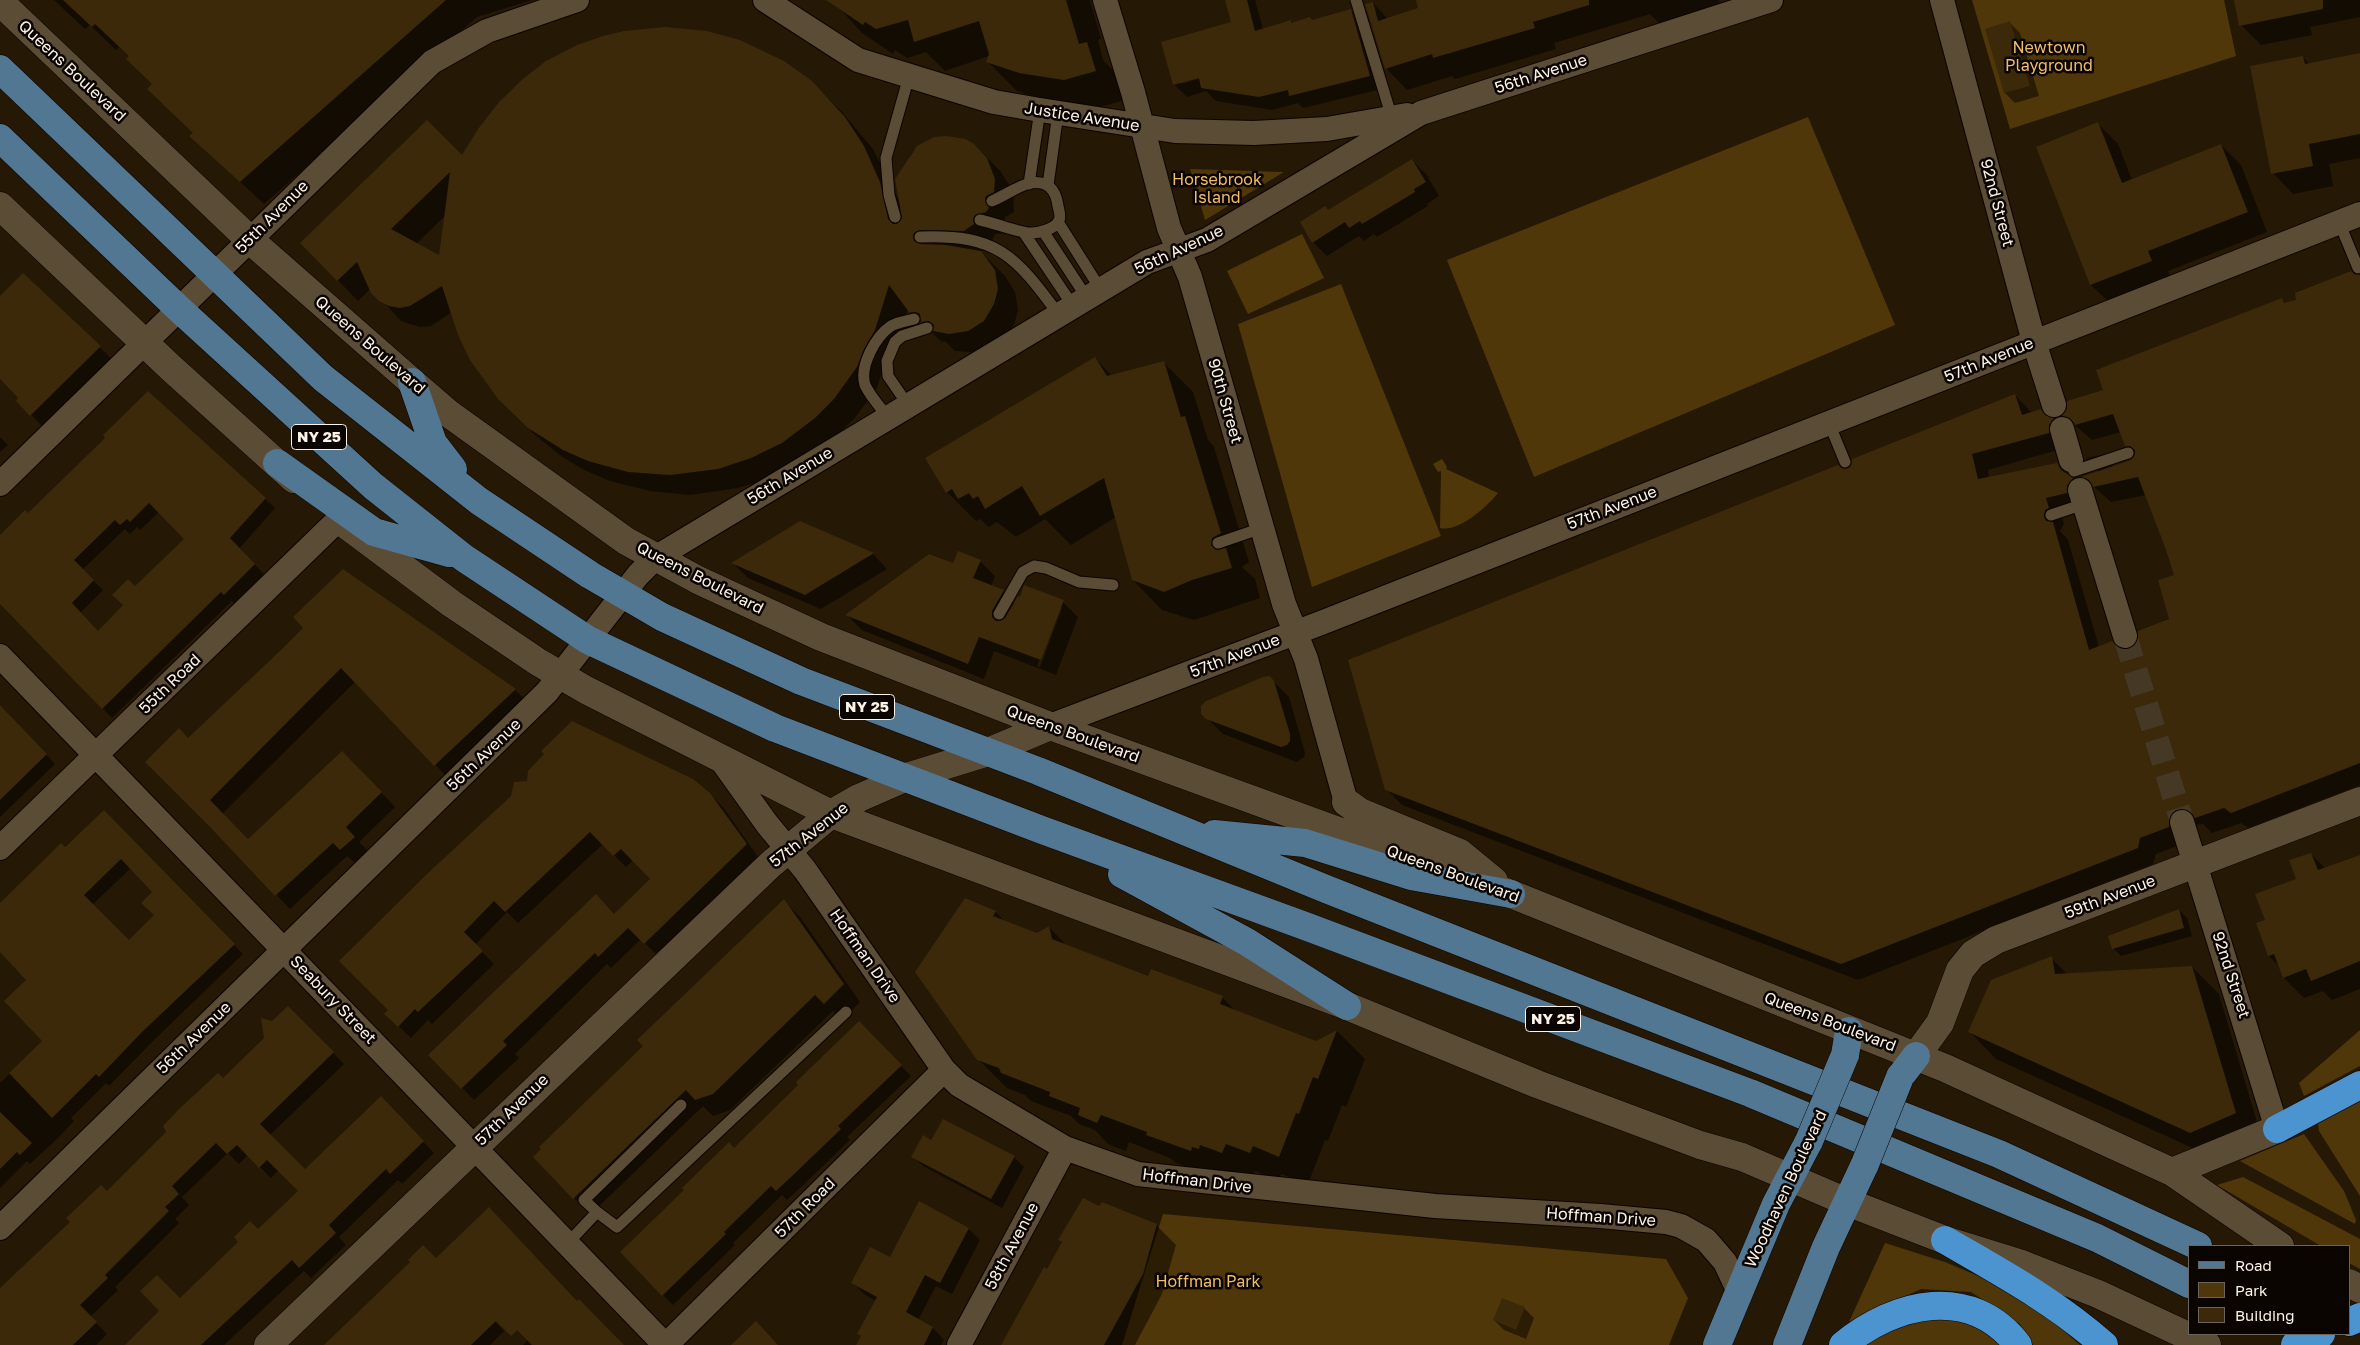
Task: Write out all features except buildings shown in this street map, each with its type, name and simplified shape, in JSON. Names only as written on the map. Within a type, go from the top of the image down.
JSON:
[{"type":"highway","points":[[2277,1129],[2360,1085]]},
{"type":"highway","points":[[1945,1240],[2015,1280],[2085,1328],[2104,1345]]},
{"type":"highway","points":[[1843,1345],[1880,1320],[1923,1306],[1961,1308],[1979,1314],[1996,1323],[2018,1345]]},
{"type":"highway","points":[[2295,1345],[2319,1335]]},
{"type":"main road","name":"NY 25","points":[[0,69],[323,378],[479,501],[662,617],[801,682],[988,752],[1187,831],[1336,893],[1999,1154],[2196,1245]]},
{"type":"main road","name":"NY 25","points":[[0,138],[179,309],[373,486],[464,558],[588,640],[775,728],[1042,830],[1305,926],[1750,1093],[2097,1238],[2188,1284]]},
{"type":"main road","points":[[412,382],[433,443],[479,501]]},
{"type":"main road","points":[[278,463],[374,532],[464,558]]},
{"type":"main road","points":[[1042,830],[1247,942],[1347,1006]]},
{"type":"main road","points":[[1187,831],[1305,843],[1411,876],[1511,894]]},
{"type":"main road","name":"Woodhaven Boulevard","points":[[1717,1345],[1776,1204],[1810,1141],[1847,1043]]},
{"type":"main road","points":[[1787,1345],[1826,1247],[1908,1066]]},
{"type":"main road","points":[[2290,1335],[2311,1345]]},
{"type":"street","name":"55th Avenue","points":[[0,484],[250,240],[279,209],[432,62],[486,31],[577,0]]},
{"type":"street","name":"Justice Avenue","points":[[765,0],[858,60],[994,102],[1049,112],[1176,131],[1292,132],[1327,129],[1421,113]]},
{"type":"street","name":"90th Street","points":[[1105,0],[1169,228],[1190,277],[1284,604],[1306,659],[1346,802]]},
{"type":"street","name":"56th Avenue","points":[[0,1228],[547,692],[623,594],[655,558],[1147,262],[1207,240],[1421,113],[1771,0]]},
{"type":"street","name":"92nd Street","points":[[1942,0],[2034,342],[2054,405]]},
{"type":"street","name":"Queens Boulevard","points":[[0,2],[250,240],[448,413],[626,541],[655,558],[821,637],[1050,726],[1511,894],[1847,1043],[2172,1172],[2279,1245]]},
{"type":"street","points":[[0,206],[144,343],[339,520],[452,604],[561,676],[719,758],[832,814],[1347,1006],[1537,1084],[1700,1145],[1742,1157],[1848,1202],[1945,1240],[2019,1263],[2098,1294],[2207,1345]]},
{"type":"street","name":"57th Avenue","points":[[268,1345],[474,1146],[788,849],[832,814],[859,798],[907,778],[988,752],[1050,726],[1296,633],[2350,218]]},
{"type":"street","points":[[2062,429],[2125,636]]},
{"type":"street","name":"55th Road","points":[[0,848],[339,520]]},
{"type":"street","name":"Seabury Street","points":[[0,656],[665,1345]]},
{"type":"street","name":"Hoffman Drive","points":[[719,758],[806,870],[944,1070],[959,1085],[1065,1148],[1138,1174],[1167,1178],[1435,1206],[1666,1222],[1693,1232],[1711,1245],[1725,1262],[1739,1292]]},
{"type":"street","name":"59th Avenue","points":[[1908,1066],[1940,1023],[1960,970],[1973,954],[1996,940],[2360,801]]},
{"type":"street","points":[[1346,802],[1360,812],[1460,853],[1511,894]]},
{"type":"street","name":"92nd Street","points":[[2182,822],[2277,1129]]},
{"type":"street","name":"57th Road","points":[[665,1345],[944,1070]]},
{"type":"street","points":[[2172,1172],[2277,1129]]},
{"type":"street","name":"58th Avenue","points":[[959,1345],[1065,1148]]},
{"type":"lane","points":[[1356,0],[1392,118]]},
{"type":"lane","points":[[895,217],[889,195],[886,158],[909,76]]},
{"type":"lane","points":[[1029,184],[1049,112]]},
{"type":"lane","points":[[1048,185],[1049,112]]},
{"type":"lane","points":[[992,201],[1029,184],[1048,185],[1053,188],[1059,211],[1058,222],[1080,302]]},
{"type":"lane","points":[[2350,218],[2358,268]]},
{"type":"lane","points":[[980,220],[1004,225],[1024,233],[1043,231],[1058,222]]},
{"type":"lane","points":[[1043,231],[1080,302]]},
{"type":"lane","points":[[1024,233],[1080,302]]},
{"type":"lane","points":[[920,237],[964,238],[985,243],[1080,302]]},
{"type":"lane","points":[[888,417],[866,386],[865,366],[874,346],[890,327],[914,319]]},
{"type":"lane","points":[[908,405],[888,376],[887,361],[895,342],[902,336],[927,328]]},
{"type":"lane","points":[[1829,423],[1845,462]]},
{"type":"lane","points":[[2051,515],[2077,481],[2128,453]]},
{"type":"lane","points":[[1218,543],[1262,528]]},
{"type":"lane","points":[[999,614],[1023,572],[1034,566],[1046,568],[1079,582],[1113,585]]},
{"type":"lane","points":[[681,1105],[584,1200],[617,1227],[846,1012]]},
{"type":"lane","points":[[568,1244],[597,1212]]},
{"type":"green space","name":"Newtown Playground","points":[[1972,0],[2224,0],[2236,56],[2010,129]]},
{"type":"green space","points":[[1808,117],[1895,325],[1534,477],[1447,260]]},
{"type":"green space","name":"Horsebrook Island","points":[[1190,169],[1284,172],[1205,220]]},
{"type":"green space","points":[[1302,234],[1324,278],[1248,314],[1227,271]]},
{"type":"green space","points":[[1341,284],[1441,536],[1312,587],[1238,324]]},
{"type":"green space","points":[[1442,459],[1447,467],[1446,469],[1498,493],[1487,505],[1464,523],[1447,528],[1440,528],[1441,471],[1438,472],[1433,464]]},
{"type":"green space","points":[[2360,1030],[2360,1066],[2304,1096],[2299,1083]]},
{"type":"green space","points":[[2360,1100],[2360,1196],[2319,1131],[2318,1124]]},
{"type":"green space","points":[[2304,1134],[2344,1191],[2356,1220],[2355,1224],[2240,1161]]},
{"type":"green space","points":[[2243,1177],[2360,1239],[2360,1269],[2350,1264],[2350,1245],[2319,1245],[2217,1185]]},
{"type":"green space","name":"Hoffman Park","points":[[1163,1214],[1666,1259],[1688,1298],[1669,1345],[1122,1345]]},
{"type":"green space","points":[[1885,1243],[1945,1262],[2021,1294],[2080,1345],[2033,1345],[2020,1324],[1971,1292],[1921,1289],[1849,1322]]},
{"type":"green space","points":[[1934,1315],[1973,1321],[2003,1345],[1860,1345],[1892,1323]]},
{"type":"tunnel","points":[[2125,636],[2182,822]]}]
